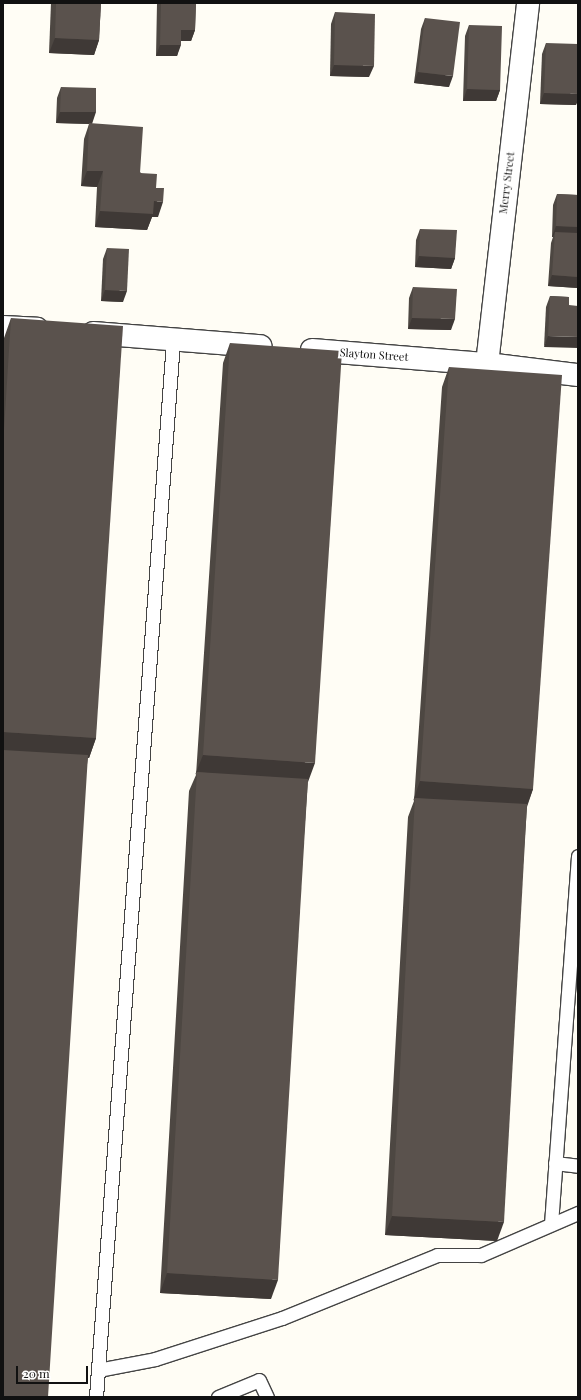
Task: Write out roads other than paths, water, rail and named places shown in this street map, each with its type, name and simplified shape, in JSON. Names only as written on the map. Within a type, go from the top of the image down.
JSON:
[{"type":"street","name":"Merry Street","points":[[487,364],[528,3]]},
{"type":"street","name":"Slayton Street","points":[[3,327],[487,364],[578,375]]},
{"type":"lane","points":[[96,1397],[174,340]]},
{"type":"lane","points":[[551,1224],[578,856]]},
{"type":"lane","points":[[555,1163],[578,1166]]},
{"type":"lane","points":[[98,1370],[155,1359],[282,1318],[437,1255],[481,1255],[578,1213]]},
{"type":"lane","points":[[218,1397],[259,1380],[267,1397]]}]
